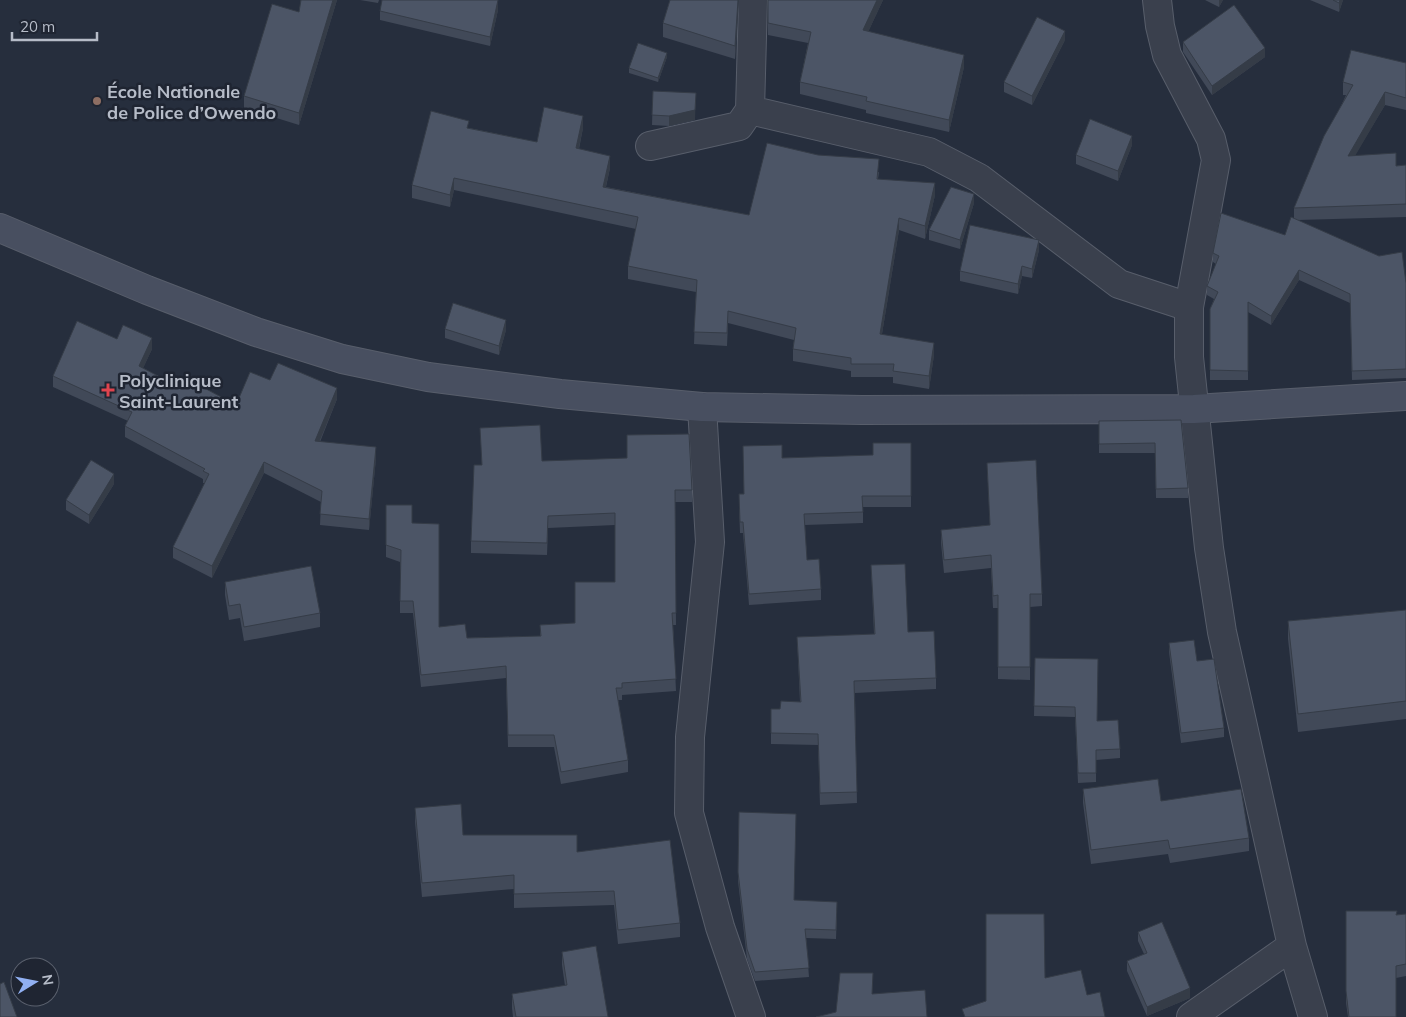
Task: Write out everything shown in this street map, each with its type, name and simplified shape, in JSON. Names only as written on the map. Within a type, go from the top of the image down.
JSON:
[{"type":"street","points":[[650,146],[739,126],[750,110],[753,0]]},
{"type":"street","points":[[1157,0],[1160,26],[1167,55],[1211,139],[1216,160],[1189,307],[1189,357],[1209,548],[1222,632],[1292,946],[1313,1017]]},
{"type":"street","points":[[750,110],[929,152],[979,178],[1119,284],[1189,307]]},
{"type":"street","points":[[0,228],[147,290],[256,332],[342,359],[428,377],[560,394],[702,407],[901,410],[1194,409],[1406,396]]},
{"type":"street","points":[[702,407],[710,542],[690,737],[689,813],[720,927],[751,1017]]},
{"type":"street","points":[[1191,1017],[1292,946]]},
{"type":"building","points":[[301,0],[333,0],[299,113],[244,96],[272,4],[299,12]]},
{"type":"building","points":[[382,0],[498,0],[490,37],[380,11]]},
{"type":"building","points":[[670,0],[738,0],[735,46],[663,23]]},
{"type":"building","points":[[768,0],[877,0],[863,30],[964,55],[949,120],[866,101],[867,97],[800,82],[811,32],[768,23]]},
{"type":"building","points":[[1234,5],[1265,48],[1212,86],[1183,42]]},
{"type":"building","points":[[1037,17],[1065,31],[1032,96],[1004,82]]},
{"type":"building","points":[[638,43],[667,53],[658,78],[629,68]]},
{"type":"building","points":[[1351,50],[1406,63],[1406,98],[1385,92],[1348,156],[1396,153],[1396,166],[1406,165],[1406,204],[1294,208],[1324,136],[1353,85],[1343,82]]},
{"type":"building","points":[[653,91],[696,93],[695,110],[669,116],[652,115]]},
{"type":"building","points":[[544,107],[583,116],[576,148],[610,156],[603,187],[749,215],[767,143],[818,155],[879,159],[877,179],[935,183],[925,226],[899,218],[880,334],[934,343],[929,376],[893,371],[894,364],[851,364],[851,358],[793,349],[796,328],[728,311],[727,333],[694,332],[697,280],[628,266],[638,217],[454,178],[450,195],[412,185],[431,111],[469,121],[467,128],[537,142]]},
{"type":"building","points":[[1090,119],[1132,136],[1118,171],[1076,155]]},
{"type":"building","points":[[951,187],[974,194],[960,240],[929,230]]},
{"type":"building","points":[[1221,213],[1285,235],[1291,217],[1379,256],[1402,252],[1406,283],[1406,369],[1352,371],[1350,294],[1299,270],[1271,316],[1248,302],[1248,371],[1210,370],[1210,309],[1218,292],[1207,286],[1219,256],[1213,253]]},
{"type":"building","points":[[970,225],[1039,240],[1032,269],[1022,266],[1018,284],[960,271]]},
{"type":"building","points":[[453,303],[506,320],[499,346],[445,329]]},
{"type":"building","points":[[77,321],[117,339],[123,325],[152,338],[139,366],[179,387],[184,377],[236,405],[250,372],[270,380],[278,363],[337,388],[315,441],[376,447],[369,519],[320,514],[322,491],[264,462],[212,566],[173,547],[209,474],[203,471],[205,469],[125,426],[132,412],[53,376]]},
{"type":"building","points":[[1181,420],[1188,488],[1156,489],[1155,443],[1099,444],[1099,421]]},
{"type":"building","points":[[540,425],[542,461],[627,458],[627,435],[689,434],[692,490],[675,490],[676,613],[672,613],[676,679],[622,683],[622,688],[616,688],[628,760],[561,772],[554,735],[508,735],[506,666],[421,675],[413,601],[400,601],[401,550],[386,545],[386,505],[412,505],[412,523],[439,524],[439,627],[465,624],[467,638],[541,636],[540,625],[575,623],[575,582],[615,582],[615,513],[548,516],[547,543],[471,541],[474,465],[482,465],[480,428]]},
{"type":"building","points":[[873,443],[911,443],[911,496],[862,496],[863,512],[804,514],[807,560],[819,559],[821,589],[749,594],[743,522],[740,522],[739,494],[744,494],[743,446],[782,445],[782,458],[873,455]]},
{"type":"building","points":[[91,460],[114,474],[89,515],[66,500]]},
{"type":"building","points":[[1036,460],[1042,594],[1030,594],[1030,667],[998,667],[998,595],[993,596],[991,555],[944,560],[941,530],[990,525],[987,463]]},
{"type":"building","points":[[905,564],[908,632],[934,631],[936,678],[854,681],[857,792],[820,793],[818,734],[771,733],[771,709],[780,709],[781,701],[801,702],[797,637],[875,634],[871,565]]},
{"type":"building","points":[[311,566],[320,613],[244,627],[240,604],[229,606],[225,582]]},
{"type":"building","points":[[1406,610],[1406,701],[1298,714],[1288,621]]},
{"type":"building","points":[[1194,640],[1197,661],[1214,659],[1224,728],[1181,733],[1169,643]]},
{"type":"building","points":[[1035,658],[1098,659],[1097,721],[1118,720],[1120,749],[1096,750],[1096,773],[1078,773],[1075,707],[1034,706]]},
{"type":"building","points":[[1158,779],[1161,801],[1241,789],[1249,838],[1170,849],[1168,840],[1091,850],[1083,789]]},
{"type":"building","points":[[461,804],[463,835],[577,835],[577,852],[670,840],[680,923],[618,930],[614,891],[514,894],[514,875],[422,883],[415,808]]},
{"type":"building","points":[[739,812],[796,814],[794,900],[837,902],[836,930],[805,929],[809,968],[755,972],[747,949],[738,872]]},
{"type":"building","points":[[1346,911],[1397,911],[1396,915],[1406,914],[1406,964],[1396,966],[1396,1017],[1349,1017],[1346,991]]},
{"type":"building","points":[[986,914],[1044,914],[1045,978],[1081,970],[1087,995],[1100,992],[1105,1017],[965,1017],[962,1009],[986,1001]]},
{"type":"building","points":[[1162,922],[1190,988],[1147,1007],[1127,961],[1147,953],[1138,932]]},
{"type":"building","points":[[596,946],[608,1017],[516,1017],[512,994],[567,985],[562,952]]},
{"type":"building","points":[[840,973],[873,973],[872,994],[925,990],[927,1017],[816,1017],[836,1012]]},
{"type":"building","points":[[4,982],[10,998],[10,1007],[13,1007],[17,1017],[0,1017],[0,984]]},
{"type":"place","name":"École Nationale de Police d’Owendo","points":[[97,101]]},
{"type":"place","name":"Polyclinique Saint-Laurent","points":[[108,390]]}]
